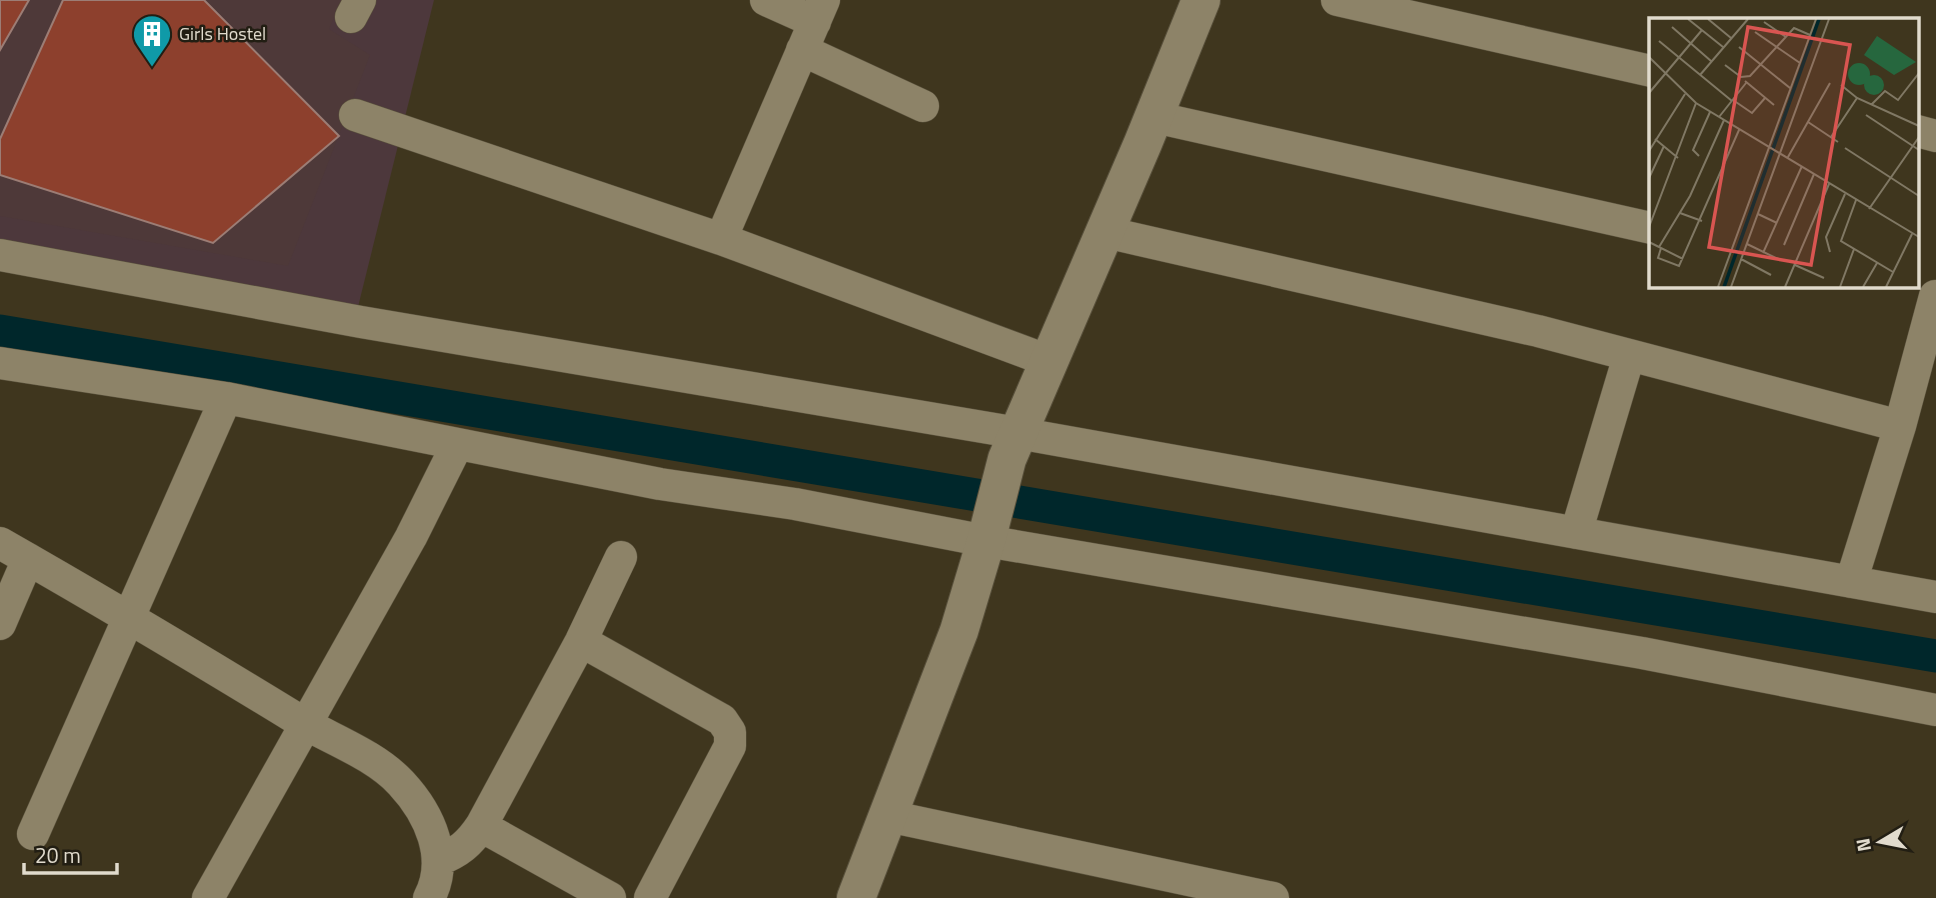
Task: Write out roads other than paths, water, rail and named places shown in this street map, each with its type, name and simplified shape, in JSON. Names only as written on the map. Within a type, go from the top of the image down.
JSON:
[{"type":"street","points":[[766,0],[814,24],[923,106]]},
{"type":"street","points":[[856,898],[959,631],[1012,446],[1154,117],[1201,0]]},
{"type":"street","points":[[1337,0],[1649,71]]},
{"type":"street","points":[[721,239],[814,24]]},
{"type":"street","points":[[355,115],[721,239],[1049,361]]},
{"type":"street","points":[[1154,117],[1649,228]]},
{"type":"street","points":[[1918,131],[1936,136]]},
{"type":"street","points":[[1105,232],[1538,331],[1900,426]]},
{"type":"street","points":[[0,255],[1012,446],[1576,533],[1936,597]]},
{"type":"street","points":[[1851,582],[1900,426],[1935,296]]},
{"type":"street","points":[[1576,533],[1629,356]]},
{"type":"street","points":[[0,363],[226,398],[660,484],[989,530],[1936,710]]},
{"type":"street","points":[[33,834],[226,398]]},
{"type":"street","points":[[208,898],[411,537],[457,445]]},
{"type":"street","points":[[0,543],[129,617],[305,724],[356,750],[399,781],[417,802],[432,833],[439,860],[438,882],[429,898]]},
{"type":"street","points":[[439,860],[458,853],[471,841],[481,826],[581,641],[621,557]]},
{"type":"street","points":[[0,624],[28,559]]},
{"type":"street","points":[[581,641],[722,720],[730,732],[730,746],[650,898]]},
{"type":"street","points":[[888,816],[1273,898]]},
{"type":"street","points":[[481,826],[610,898]]},
{"type":"waterway","points":[[0,331],[1936,656]]},
{"type":"place","name":"Girls Hostel","points":[[152,68]]}]
